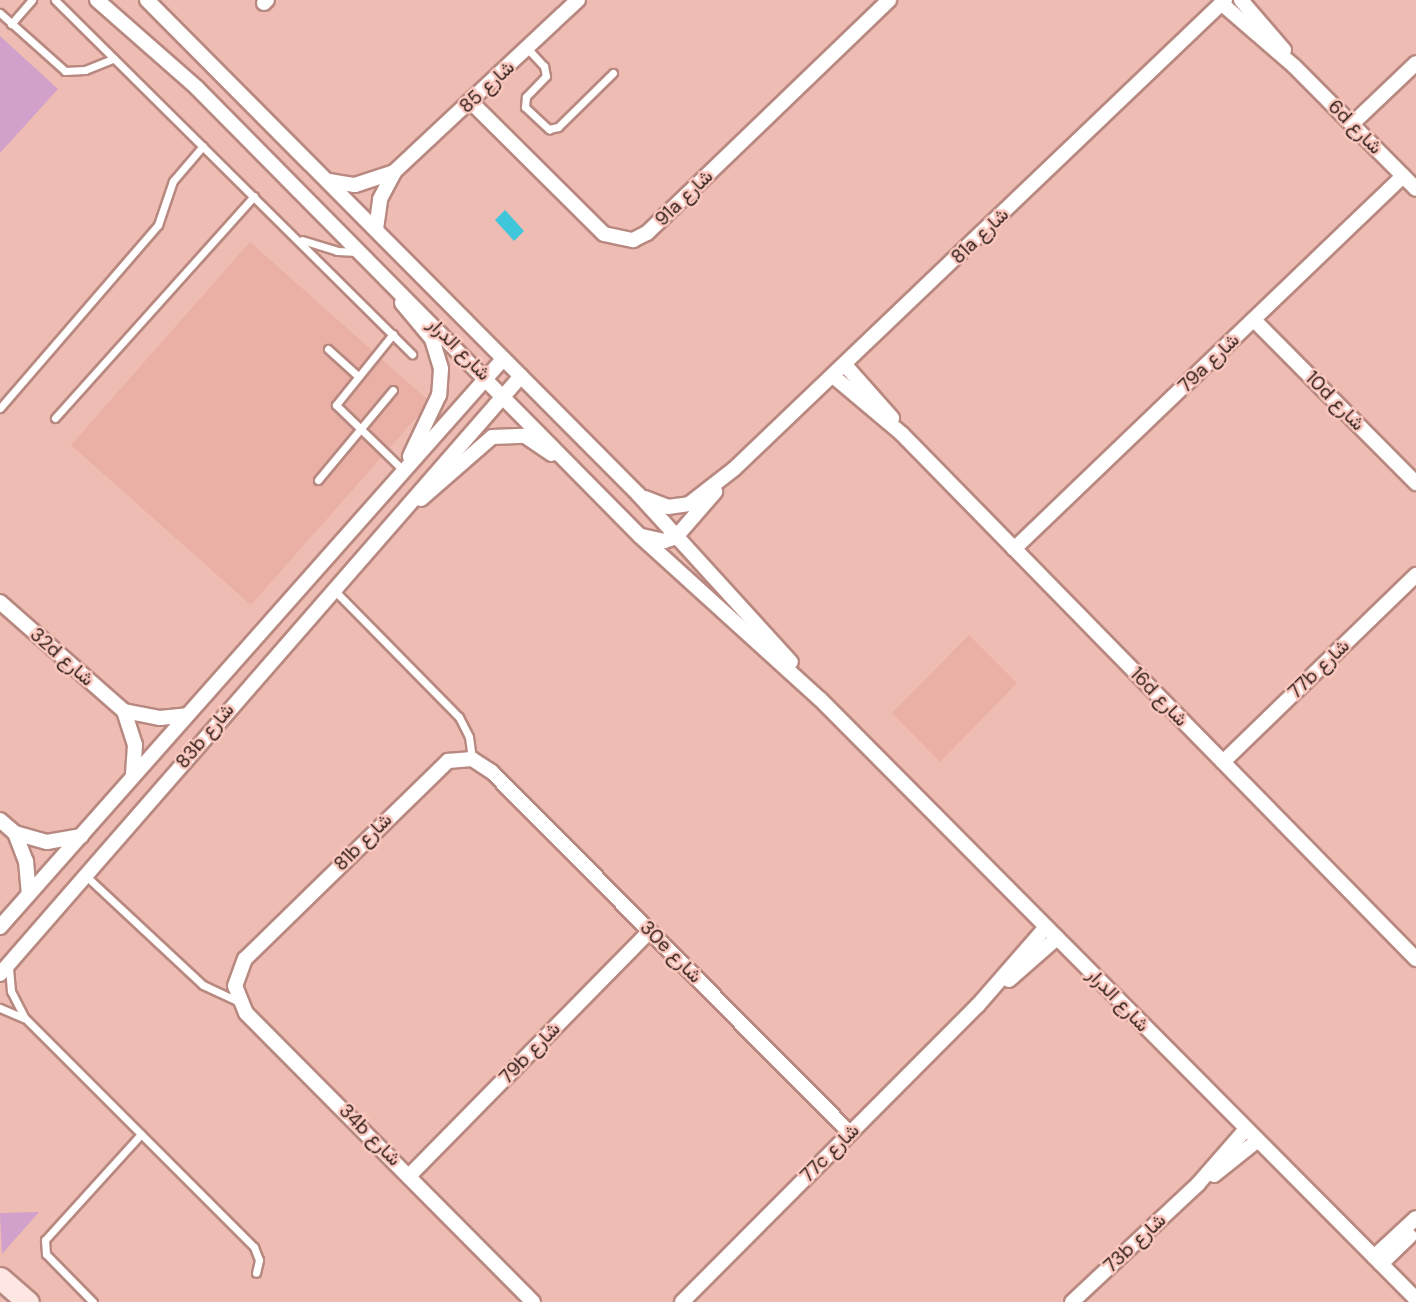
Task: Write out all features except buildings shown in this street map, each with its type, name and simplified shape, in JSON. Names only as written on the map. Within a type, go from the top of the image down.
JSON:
[{"type":"main road","points":[[0,1278],[28,1302]]},
{"type":"street","name":"شارع الدرار","points":[[97,0],[197,88],[388,281],[505,394],[640,536],[820,699],[1416,1299]]},
{"type":"street","name":"شارع الدرار","points":[[148,0],[638,494],[820,699]]},
{"type":"street","name":"شارع 85","points":[[376,229],[380,199],[394,172],[578,0]]},
{"type":"street","name":"6d شارع","points":[[1241,0],[1294,66]]},
{"type":"street","name":"6d شارع","points":[[1223,2],[1294,66],[1416,189]]},
{"type":"street","name":"81a شارع","points":[[676,537],[734,469],[1223,2]]},
{"type":"street","name":"91a شارع","points":[[471,102],[604,234],[633,240],[647,233],[878,3]]},
{"type":"street","points":[[1352,124],[1416,62]]},
{"type":"street","name":"شارع 85","points":[[327,180],[355,185],[394,172]]},
{"type":"street","name":"79a شارع","points":[[1014,549],[1404,176]]},
{"type":"street","name":"83b شارع","points":[[388,281],[432,339],[441,369],[439,395],[415,438],[406,465]]},
{"type":"street","name":"10d شارع","points":[[1254,320],[1416,483]]},
{"type":"street","name":"83b شارع","points":[[0,928],[406,465],[503,359]]},
{"type":"street","name":"16d شارع","points":[[845,365],[902,434],[1415,955]]},
{"type":"street","name":"83b شارع","points":[[4,968],[249,685],[336,592],[521,376]]},
{"type":"street","name":"16d شارع","points":[[833,376],[902,434]]},
{"type":"street","name":"83b شارع","points":[[413,502],[435,491],[481,442],[504,434],[534,440],[587,480]]},
{"type":"street","name":"81a شارع","points":[[638,494],[658,504],[678,507],[734,469]]},
{"type":"street","points":[[640,536],[664,541],[676,537]]},
{"type":"street","name":"77b شارع","points":[[1223,762],[1416,575]]},
{"type":"street","name":"32d شارع","points":[[0,602],[124,711]]},
{"type":"street","points":[[124,711],[150,717],[187,715]]},
{"type":"street","points":[[124,711],[135,745],[134,776]]},
{"type":"street","name":"30e شارع","points":[[472,759],[492,772],[850,1133]]},
{"type":"street","name":"81b شارع","points":[[238,1001],[237,972],[245,959],[437,768],[448,761],[472,759]]},
{"type":"street","points":[[0,820],[15,833],[47,842],[82,836]]},
{"type":"street","points":[[15,833],[26,860],[29,894]]},
{"type":"street","name":"79b شارع","points":[[410,1175],[650,931]]},
{"type":"street","name":"77c شارع","points":[[682,1302],[1052,933]]},
{"type":"street","name":"34b شارع","points":[[238,1001],[533,1302]]},
{"type":"street","name":"73b شارع","points":[[1072,1302],[1198,1184],[1246,1129]]},
{"type":"street","name":"73b شارع","points":[[1198,1184],[1258,1140]]},
{"type":"street","points":[[1378,1261],[1416,1218]]},
{"type":"street","points":[[1378,1261],[1416,1230]]},
{"type":"lane","points":[[10,23],[32,0]]},
{"type":"lane","points":[[55,0],[412,354]]},
{"type":"lane","points":[[0,13],[65,71],[85,70],[114,58]]},
{"type":"lane","points":[[527,48],[544,66],[546,76],[526,97],[525,107],[549,129],[558,127],[613,73]]},
{"type":"lane","points":[[0,408],[158,225],[173,181],[204,146]]},
{"type":"lane","points":[[55,418],[254,196]]},
{"type":"lane","points":[[295,237],[316,247],[359,252]]},
{"type":"lane","points":[[393,334],[357,375],[336,405],[360,431],[406,465]]},
{"type":"lane","points":[[328,349],[357,375]]},
{"type":"lane","points":[[318,480],[393,390]]},
{"type":"lane","points":[[336,592],[459,717],[469,737],[472,759]]},
{"type":"lane","points":[[86,876],[203,985],[238,1001]]},
{"type":"lane","points":[[4,968],[11,991],[25,1018],[254,1247],[259,1260],[257,1273]]},
{"type":"lane","points":[[0,1008],[25,1018]]},
{"type":"lane","points":[[93,1302],[46,1254],[45,1240],[141,1134]]},
{"type":"shaded area","points":[[0,36],[58,89],[0,153]]},
{"type":"shaded area","points":[[250,242],[430,402],[251,605],[71,445]]},
{"type":"shaded area","points":[[969,635],[1017,683],[940,762],[892,713]]},
{"type":"shaded area","points":[[39,1212],[2,1254],[0,1213]]},
{"type":"water","points":[[505,210],[524,231],[514,241],[495,220]]}]
